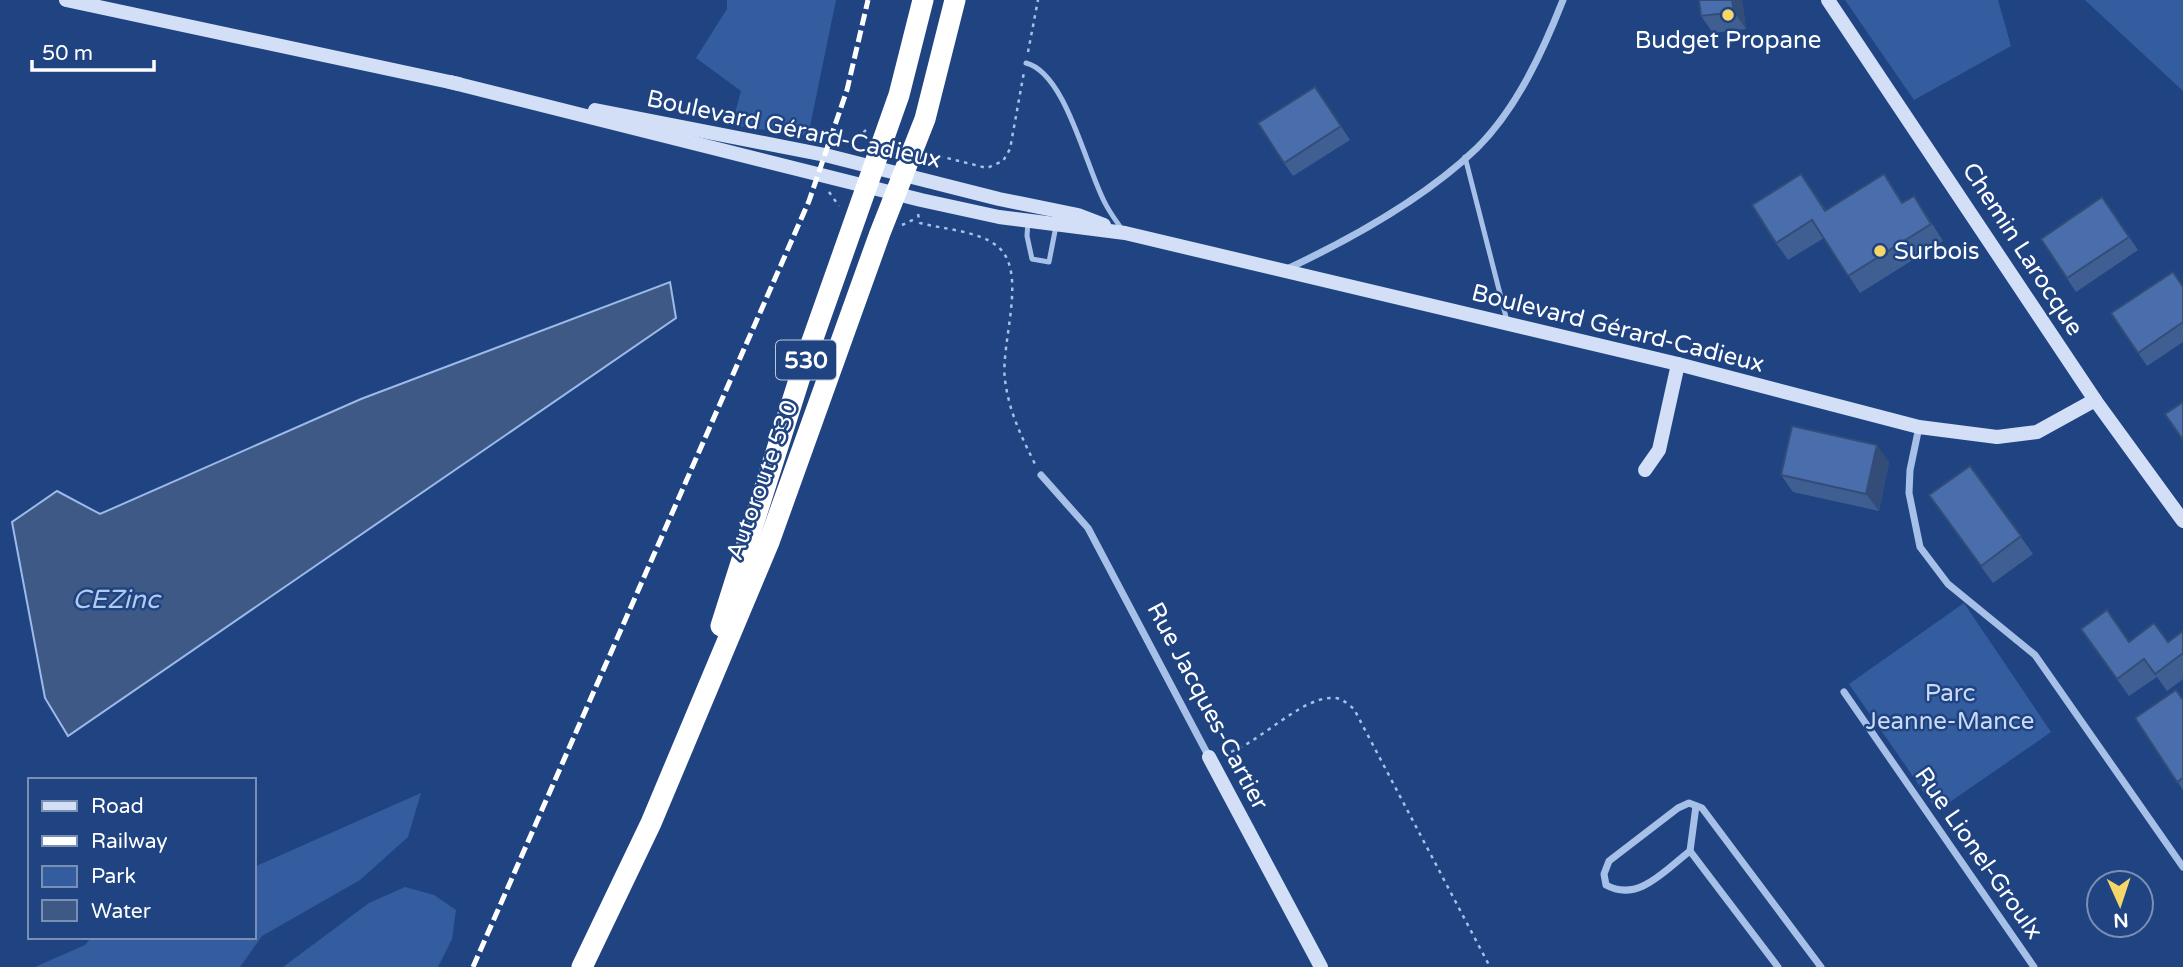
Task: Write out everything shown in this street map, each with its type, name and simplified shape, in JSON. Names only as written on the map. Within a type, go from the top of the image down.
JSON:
[{"type":"highway","name":"Autoroute 530","points":[[687,735],[782,430],[905,78],[923,0]]},
{"type":"highway","name":"Autoroute 530","points":[[582,967],[620,893],[769,542],[936,82],[955,0]]},
{"type":"main road","name":"Boulevard Gérard-Cadieux","points":[[66,0],[450,82],[750,139],[869,177],[1028,221],[1125,233],[1678,364],[1919,427],[1997,437],[2037,432],[2095,400]]},
{"type":"main road","name":"Chemin Larocque","points":[[1828,0],[2095,400],[2183,522]]},
{"type":"main road","name":"Boulevard Gérard-Cadieux","points":[[869,177],[900,185],[1078,215],[1125,233]]},
{"type":"main road","points":[[1645,470],[1659,450],[1678,364]]},
{"type":"main road","name":"Rue Jacques-Cartier","points":[[1209,757],[1321,967]]},
{"type":"street","points":[[1284,271],[1394,213],[1477,148],[1502,116],[1542,54],[1563,0]]},
{"type":"street","points":[[1919,427],[1910,470],[1909,494],[1920,547],[1948,584],[2035,655],[2183,867]]},
{"type":"street","name":"Rue Jacques-Cartier","points":[[1041,475],[1088,528],[1209,757]]},
{"type":"street","name":"Rue Lionel-Groulx","points":[[1844,692],[2034,967]]},
{"type":"street","points":[[1690,851],[1640,889],[1619,892],[1606,885],[1604,874],[1609,860],[1678,808],[1689,803],[1702,808],[1821,967]]},
{"type":"street","points":[[1696,806],[1690,851],[1778,967]]},
{"type":"lane","points":[[1026,63],[1038,67],[1054,87],[1105,204],[1125,233]]},
{"type":"lane","points":[[1465,157],[1508,324]]},
{"type":"lane","points":[[1028,221],[1027,236],[1032,258],[1049,262],[1056,225]]},
{"type":"path","points":[[931,154],[987,168],[1003,161],[1010,149],[1038,0]]},
{"type":"path","points":[[906,226],[917,218],[920,223],[994,244],[1009,261],[1014,277],[1004,342],[1005,381],[1014,419],[1032,459]]},
{"type":"path","points":[[1209,757],[1238,751],[1292,714],[1325,699],[1340,699],[1354,709],[1490,967]]},
{"type":"green space","points":[[727,0],[836,0],[808,136],[732,125],[741,91],[696,58],[727,9]]},
{"type":"green space","points":[[1845,0],[1998,0],[2011,46],[1914,100]]},
{"type":"green space","points":[[2085,0],[2183,0],[2183,91]]},
{"type":"green space","name":"Parc Jeanne-Mance","points":[[1964,603],[2051,732],[1937,811],[1849,684]]},
{"type":"green space","points":[[421,793],[408,837],[360,880],[262,936],[240,967],[35,967],[85,945],[90,939],[256,939],[256,866]]},
{"type":"green space","points":[[405,887],[434,895],[456,910],[452,939],[438,967],[283,967],[369,903]]},
{"type":"water","name":"CEZinc","points":[[670,282],[676,318],[68,736],[45,698],[12,522],[57,491],[100,514],[361,399]]},
{"type":"building","points":[[1699,0],[1732,0],[1734,12],[1701,16]]},
{"type":"building","points":[[1315,87],[1341,126],[1284,163],[1258,123]]},
{"type":"building","name":"Surbois","points":[[1801,174],[1825,211],[1884,174],[1902,203],[1914,196],[1931,224],[1848,276],[1812,220],[1776,243],[1752,205]]},
{"type":"building","points":[[2102,197],[2129,237],[2067,278],[2041,239]]},
{"type":"building","points":[[2173,272],[2183,287],[2183,322],[2138,353],[2111,313]]},
{"type":"building","points":[[2183,402],[2183,440],[2165,414]]},
{"type":"building","points":[[1792,426],[1877,445],[1866,494],[1781,475]]},
{"type":"building","points":[[1970,466],[2021,536],[1981,566],[1929,495]]},
{"type":"building","points":[[2107,610],[2129,642],[2154,623],[2168,642],[2183,631],[2183,653],[2155,674],[2144,659],[2117,679],[2081,629]]},
{"type":"building","points":[[2176,690],[2183,700],[2183,778],[2177,782],[2135,718]]},
{"type":"railway","points":[[473,967],[809,201],[847,90],[868,0]]},
{"type":"place","name":"Budget Propane","points":[[1728,15]]},
{"type":"place","name":"Surbois","points":[[1880,251]]}]
